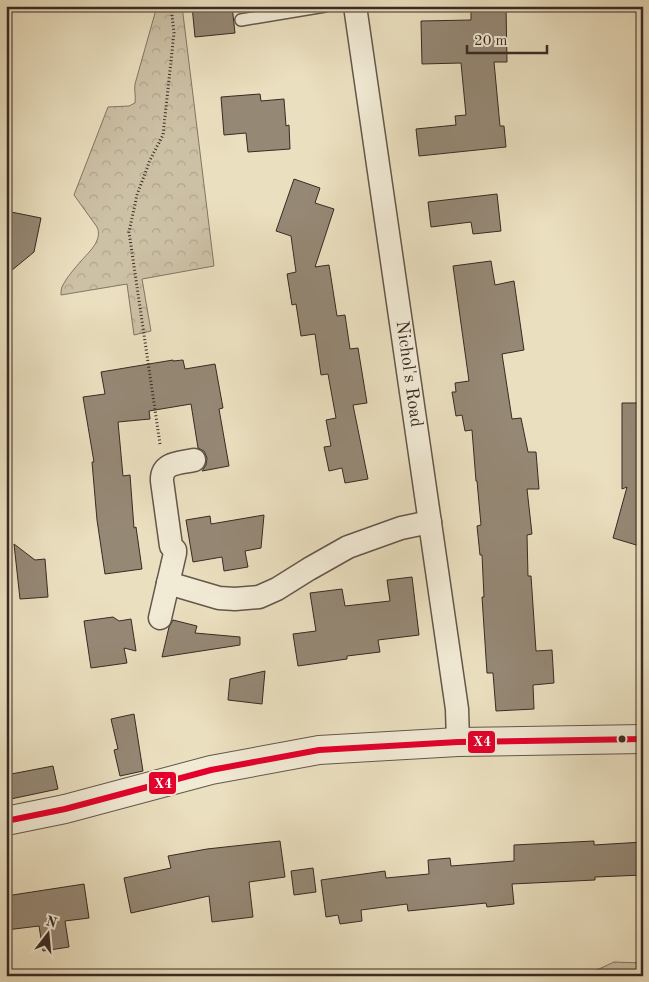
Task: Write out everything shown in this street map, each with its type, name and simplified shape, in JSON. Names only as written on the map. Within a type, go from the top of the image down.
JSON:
[{"type":"street","name":"Nichol's Road","points":[[355,6],[457,709],[458,742]]},
{"type":"street","points":[[160,618],[175,553],[171,546],[162,479],[164,471],[170,464],[194,460]]},
{"type":"street","points":[[168,583],[219,598],[259,597],[277,589],[348,548],[401,528],[430,522]]},
{"type":"street","points":[[6,821],[65,809],[211,770],[319,750],[458,742],[643,739]]},
{"type":"lane","points":[[241,20],[324,6]]},
{"type":"path","points":[[164,471],[129,232],[137,195],[150,160],[163,135],[174,33],[171,6]]},
{"type":"green space","points":[[157,6],[182,6],[214,266],[142,279],[151,331],[134,335],[127,284],[61,295],[61,292],[66,280],[91,250],[98,237],[97,227],[74,195],[108,107],[129,106],[135,103],[135,84]]},
{"type":"green space","points":[[614,962],[643,963],[643,976],[584,976]]},
{"type":"building","points":[[192,6],[232,6],[235,33],[195,37]]},
{"type":"building","points":[[471,6],[506,6],[507,62],[494,62],[500,126],[504,126],[506,147],[419,156],[416,129],[456,125],[455,116],[466,115],[461,63],[422,64],[421,21],[471,20]]},
{"type":"building","points":[[260,94],[261,101],[284,99],[286,126],[289,125],[290,149],[248,152],[246,133],[224,135],[221,97]]},
{"type":"building","points":[[294,179],[320,188],[315,203],[334,209],[315,267],[329,265],[337,316],[345,315],[350,349],[358,348],[367,403],[353,405],[368,479],[345,483],[342,468],[329,471],[324,447],[331,446],[326,420],[336,418],[328,374],[321,375],[315,334],[301,336],[296,304],[292,305],[287,274],[296,272],[291,236],[276,231]]},
{"type":"building","points":[[497,194],[501,231],[473,234],[471,222],[431,227],[428,202]]},
{"type":"building","points":[[11,212],[41,218],[34,252],[6,275],[6,236]]},
{"type":"building","points":[[491,261],[495,285],[514,281],[524,350],[502,354],[512,419],[521,418],[528,452],[536,452],[539,489],[527,489],[532,534],[527,535],[528,576],[531,576],[536,651],[552,650],[554,683],[533,685],[534,709],[496,711],[493,673],[487,673],[482,597],[484,597],[482,555],[480,555],[477,526],[481,525],[472,430],[465,431],[462,415],[456,416],[452,392],[456,392],[455,383],[469,381],[453,266]]},
{"type":"building","points":[[183,360],[185,369],[215,364],[223,408],[219,409],[229,466],[202,471],[206,465],[207,458],[204,451],[198,448],[191,404],[149,411],[150,419],[118,422],[123,476],[130,475],[134,528],[136,527],[142,569],[105,574],[97,520],[92,462],[94,462],[83,397],[105,394],[101,372]]},
{"type":"building","points":[[622,403],[643,403],[643,547],[613,538],[627,487],[622,489]]},
{"type":"building","points":[[264,515],[261,548],[245,551],[248,567],[224,571],[222,557],[193,562],[186,520],[210,516],[211,524]]},
{"type":"building","points":[[14,544],[35,560],[45,559],[48,597],[20,599]]},
{"type":"building","points":[[412,577],[419,635],[378,640],[380,652],[347,656],[347,659],[298,666],[293,634],[316,631],[310,593],[342,589],[345,606],[390,601],[387,580]]},
{"type":"building","points":[[113,617],[119,621],[131,619],[136,651],[124,648],[127,663],[91,668],[84,621]]},
{"type":"building","points":[[173,620],[197,626],[195,633],[240,637],[240,645],[162,657],[169,627]]},
{"type":"building","points":[[265,671],[262,704],[228,700],[230,679]]},
{"type":"building","points":[[134,714],[143,771],[120,776],[114,750],[118,749],[111,719]]},
{"type":"building","points":[[53,766],[58,789],[6,800],[6,775]]},
{"type":"building","points":[[280,841],[285,877],[249,882],[253,917],[212,922],[209,896],[131,913],[124,878],[171,868],[168,856],[207,849]]},
{"type":"building","points":[[594,841],[594,845],[643,842],[643,875],[595,877],[595,880],[512,884],[514,904],[487,907],[486,903],[408,911],[407,904],[361,910],[362,921],[340,924],[338,915],[326,917],[321,880],[385,871],[386,878],[429,874],[428,860],[450,858],[451,866],[514,861],[514,845]]},
{"type":"building","points":[[313,868],[316,892],[294,895],[291,871]]},
{"type":"building","points":[[84,884],[89,918],[65,921],[69,947],[43,951],[39,926],[6,930],[6,896]]},
{"type":"transit line","name":"X4","points":[[6,821],[65,809],[211,770],[319,750],[458,742],[643,739]]}]
